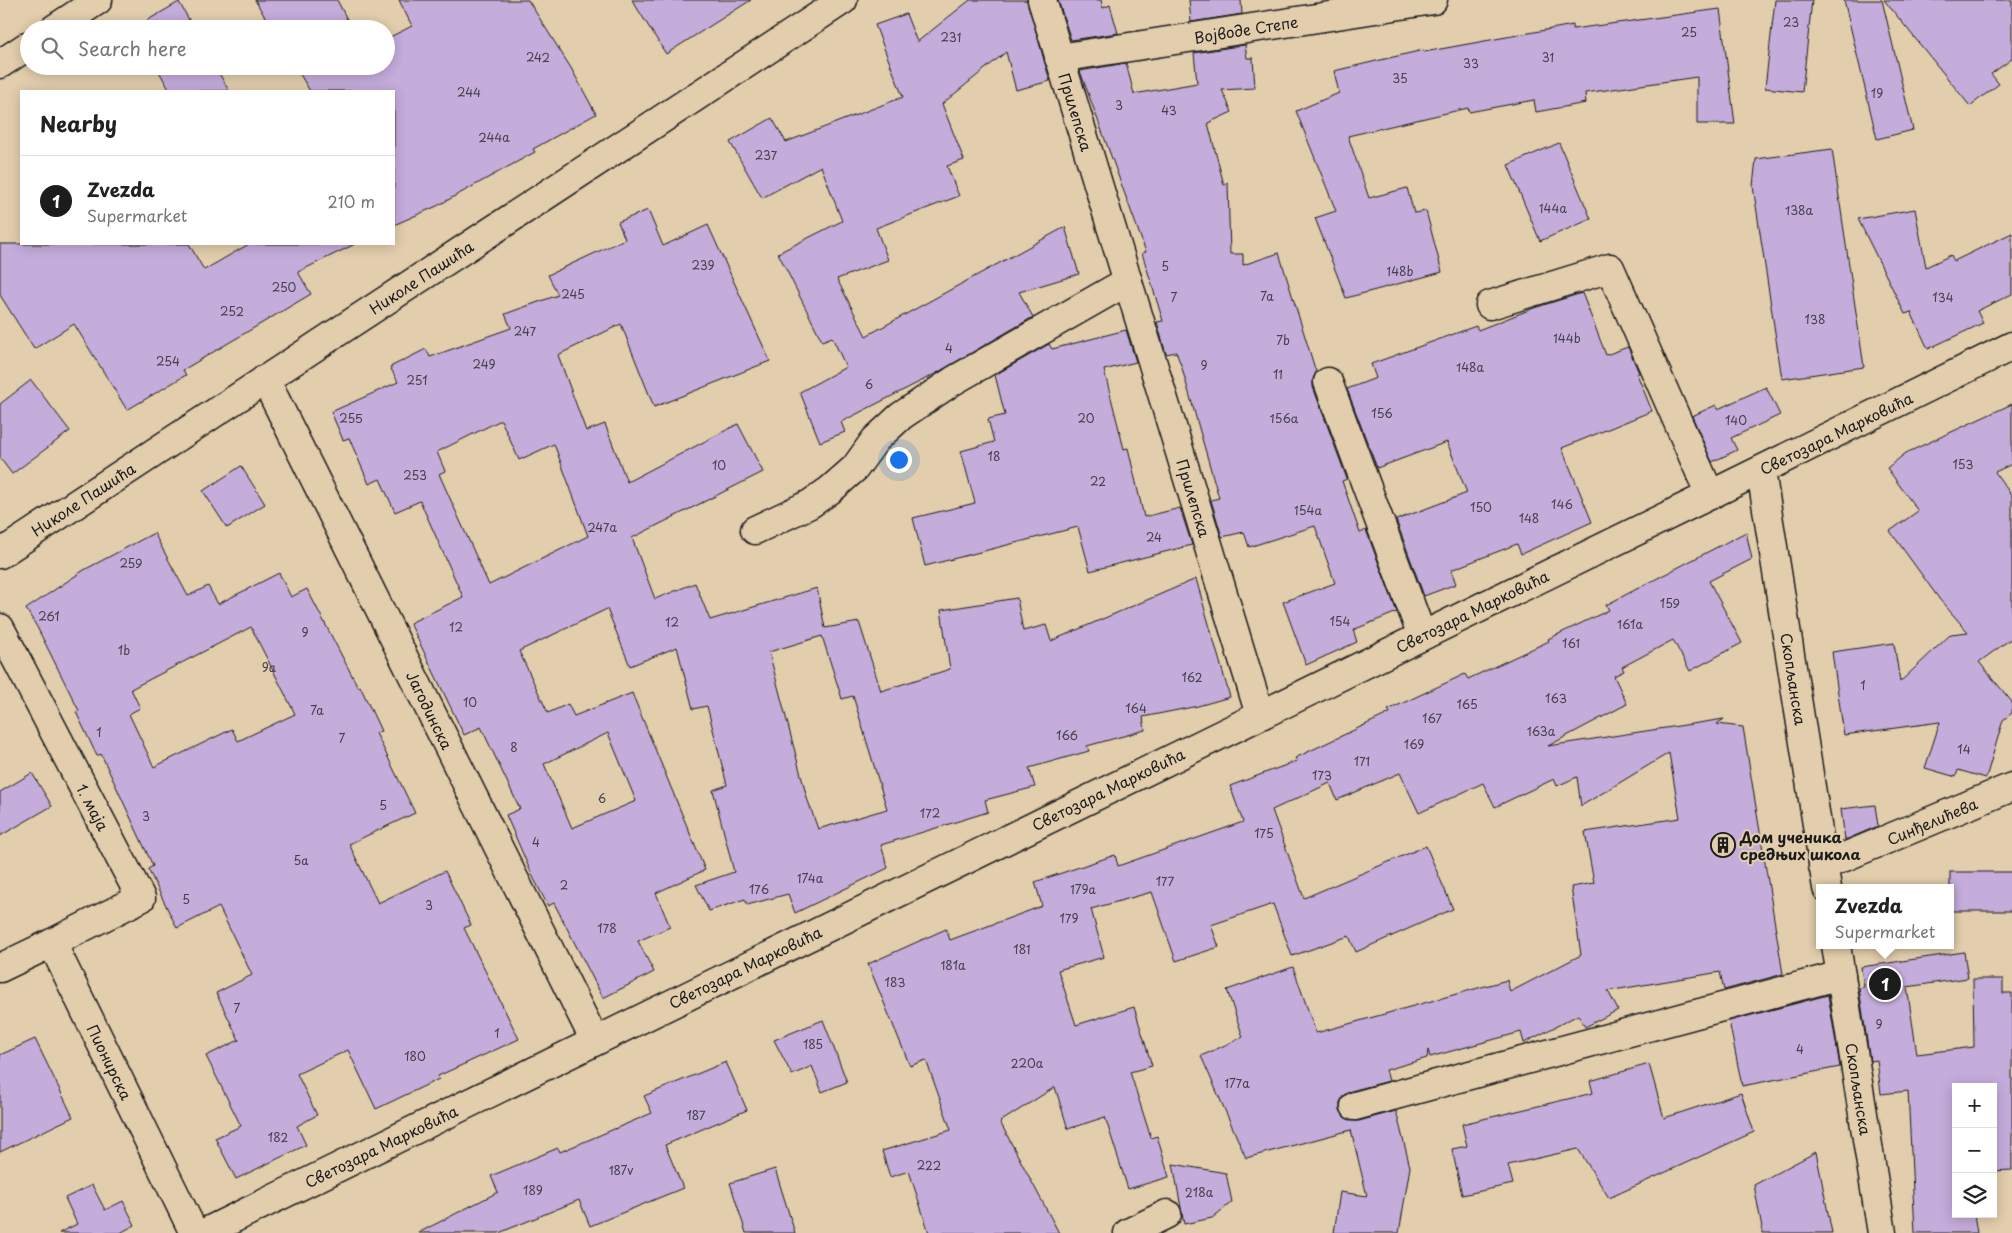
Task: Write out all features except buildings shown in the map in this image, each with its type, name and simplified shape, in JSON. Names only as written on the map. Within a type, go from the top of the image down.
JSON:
[{"type":"street","points":[[68,20],[98,0]]},
{"type":"street","name":"Николе Пашића","points":[[0,554],[843,0]]},
{"type":"street","name":"Прилепска","points":[[1042,0],[1260,715]]},
{"type":"street","name":"Војводе Степе","points":[[1059,58],[1433,0]]},
{"type":"street","points":[[0,64],[20,51]]},
{"type":"street","points":[[1490,305],[1610,268],[1710,495]]},
{"type":"street","points":[[755,530],[810,504],[830,490],[855,468],[876,440],[901,416],[938,391],[1128,281]]},
{"type":"street","name":"Светозара Марковића","points":[[204,1233],[1761,471],[2012,346]]},
{"type":"street","name":"Јагодинска","points":[[265,379],[595,1041]]},
{"type":"street","points":[[1328,382],[1422,636]]},
{"type":"street","name":"Скопљанска","points":[[1761,471],[1825,877]]},
{"type":"street","name":"1. маја","points":[[0,628],[141,898],[52,943]]},
{"type":"street","name":"Синђелићева","points":[[1825,877],[2012,787]]},
{"type":"street","points":[[0,968],[52,943]]},
{"type":"street","name":"Пионирска","points":[[52,943],[194,1233]]},
{"type":"street","name":"Скопљанска","points":[[1837,949],[1882,1233]]},
{"type":"street","points":[[1355,1106],[1841,975]]},
{"type":"street","points":[[1128,1233],[1167,1214]]},
{"type":"place","name":"Дом ученика средњих школа","points":[[1723,845]]},
{"type":"place","name":"Zvezda","points":[[1885,984]]}]
